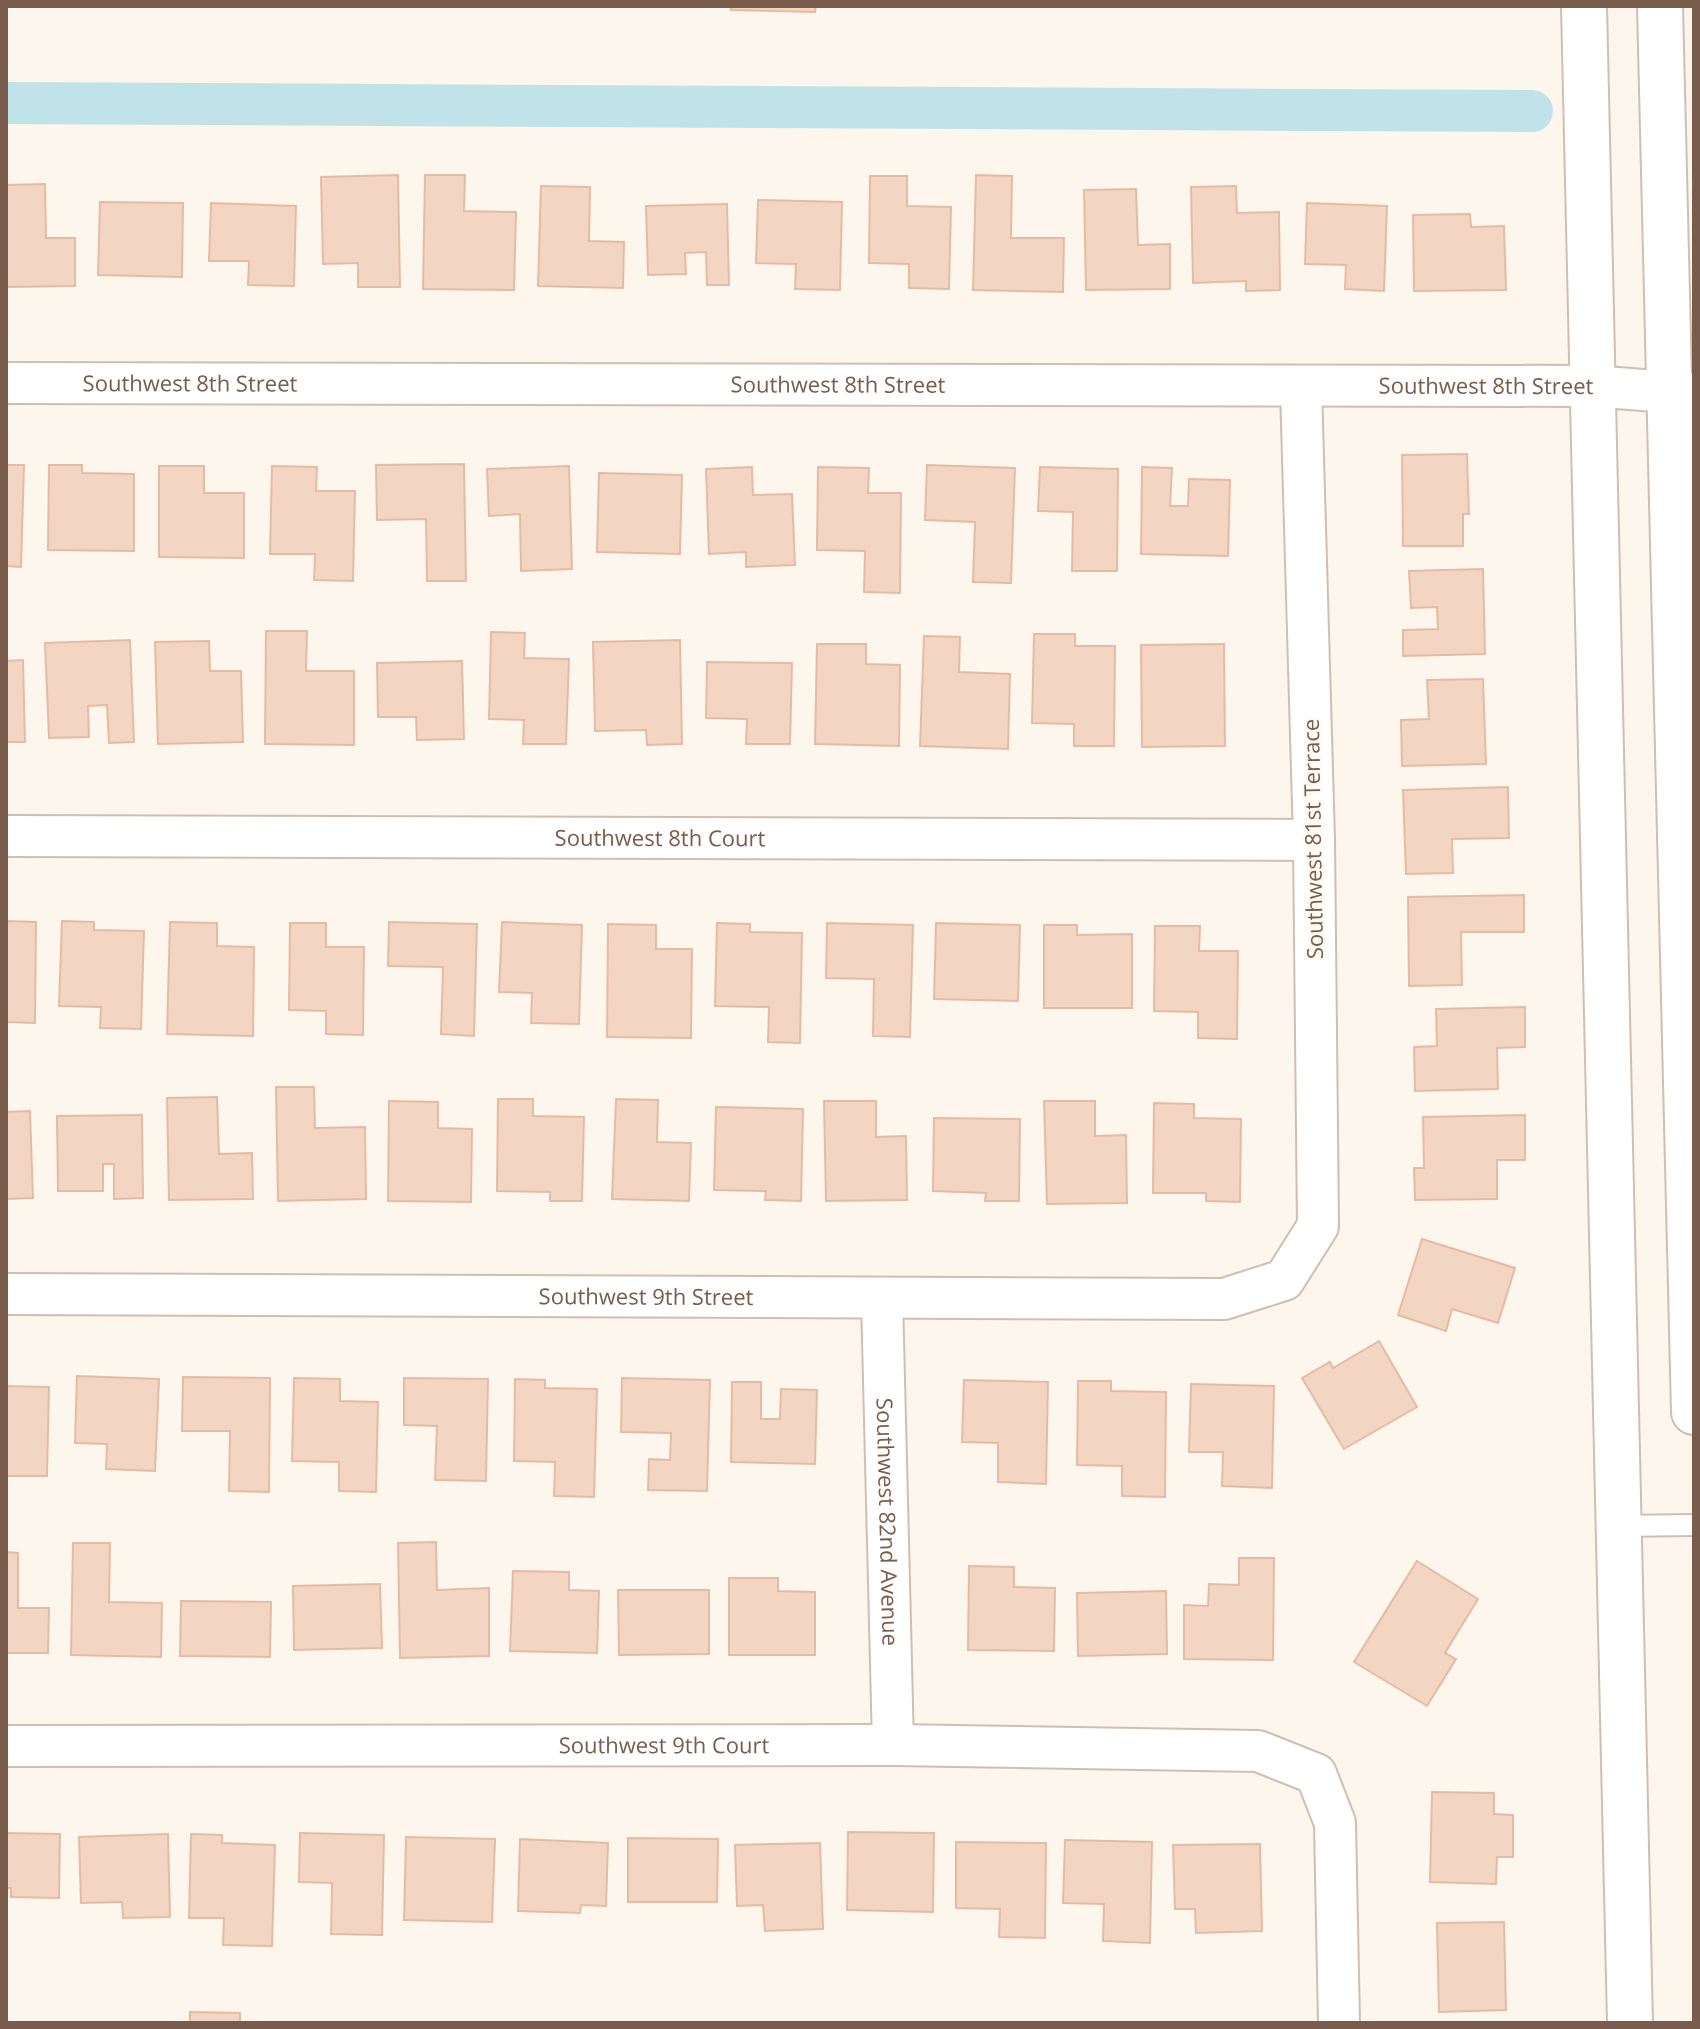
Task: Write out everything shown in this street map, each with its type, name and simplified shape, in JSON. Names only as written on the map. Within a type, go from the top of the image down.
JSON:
[{"type":"street","points":[[1584,6],[1630,2023]]},
{"type":"street","points":[[1660,6],[1682,393],[1694,1412]]},
{"type":"street","name":"Southwest 8th Street","points":[[6,383],[1301,388],[1592,386],[1682,393]]},
{"type":"street","name":"Southwest 81st Terrace","points":[[1284,1280],[1318,1226],[1314,840],[1301,388]]},
{"type":"street","name":"Southwest 8th Court","points":[[6,836],[1314,840]]},
{"type":"street","name":"Southwest 9th Street","points":[[6,1294],[1224,1299],[1284,1280]]},
{"type":"street","name":"Southwest 82nd Avenue","points":[[882,1298],[893,1745]]},
{"type":"street","name":"Southwest 9th Court","points":[[6,1746],[893,1745],[1258,1751],[1316,1774],[1335,1823],[1339,2023]]},
{"type":"lane","points":[[1619,1526],[1694,1525]]},
{"type":"building","points":[[731,6],[816,6],[815,12],[731,10]]},
{"type":"building","points":[[398,175],[400,287],[358,287],[358,263],[323,264],[321,177]]},
{"type":"building","points":[[425,175],[465,175],[464,211],[516,212],[514,290],[423,289]]},
{"type":"building","points":[[976,175],[1012,176],[1011,238],[1064,238],[1063,292],[973,290]]},
{"type":"building","points":[[870,176],[907,176],[907,206],[951,207],[949,289],[909,288],[909,264],[869,263]]},
{"type":"building","points":[[45,184],[46,238],[75,238],[75,286],[6,287],[6,185]]},
{"type":"building","points":[[541,186],[590,187],[589,241],[624,242],[623,288],[538,286]]},
{"type":"building","points":[[1236,186],[1237,213],[1279,212],[1280,290],[1246,291],[1246,281],[1193,283],[1191,187]]},
{"type":"building","points":[[1136,189],[1138,245],[1170,244],[1170,289],[1086,290],[1084,190]]},
{"type":"building","points":[[758,200],[842,202],[840,290],[795,289],[796,264],[756,263]]},
{"type":"building","points":[[100,202],[183,203],[182,277],[98,275]]},
{"type":"building","points":[[211,203],[296,206],[294,286],[248,285],[249,261],[209,261]]},
{"type":"building","points":[[1307,203],[1387,206],[1384,291],[1345,289],[1346,265],[1305,264]]},
{"type":"building","points":[[727,204],[729,285],[707,285],[706,252],[685,253],[686,274],[648,275],[646,206]]},
{"type":"building","points":[[1470,214],[1471,227],[1504,226],[1506,290],[1414,291],[1413,215]]},
{"type":"building","points":[[1467,454],[1469,514],[1463,514],[1463,546],[1403,546],[1402,455]]},
{"type":"building","points":[[464,464],[466,581],[427,581],[426,519],[377,520],[376,465]]},
{"type":"building","points":[[6,465],[24,465],[21,567],[6,566]]},
{"type":"building","points":[[49,465],[82,465],[82,473],[134,474],[134,551],[48,550]]},
{"type":"building","points":[[927,465],[1015,468],[1011,583],[973,582],[975,522],[925,520]]},
{"type":"building","points":[[159,466],[204,466],[204,493],[244,493],[244,558],[159,557]]},
{"type":"building","points":[[272,466],[317,467],[316,491],[355,491],[353,581],[314,580],[315,554],[270,554]]},
{"type":"building","points":[[569,466],[572,569],[521,571],[520,514],[489,516],[487,469]]},
{"type":"building","points":[[752,467],[753,495],[792,494],[795,565],[746,567],[746,552],[709,554],[706,469]]},
{"type":"building","points":[[818,467],[869,468],[868,493],[901,493],[900,593],[864,592],[865,551],[817,550]]},
{"type":"building","points":[[1040,467],[1118,469],[1117,571],[1072,571],[1073,512],[1038,511]]},
{"type":"building","points":[[1142,467],[1172,468],[1170,506],[1188,506],[1189,479],[1230,480],[1228,556],[1141,554]]},
{"type":"building","points":[[599,473],[682,475],[680,554],[597,552]]},
{"type":"building","points":[[1483,569],[1485,654],[1403,656],[1403,630],[1438,629],[1437,607],[1411,608],[1409,571]]},
{"type":"building","points":[[266,631],[307,631],[306,671],[354,671],[354,745],[265,744]]},
{"type":"building","points":[[491,632],[525,633],[524,658],[569,659],[566,744],[523,744],[524,720],[489,719]]},
{"type":"building","points":[[1034,634],[1075,634],[1075,646],[1115,646],[1114,746],[1074,746],[1074,724],[1032,723]]},
{"type":"building","points":[[924,636],[960,637],[959,672],[1010,674],[1008,749],[920,746]]},
{"type":"building","points":[[130,640],[134,742],[109,743],[107,705],[88,706],[89,737],[49,738],[45,643]]},
{"type":"building","points":[[680,640],[682,744],[647,745],[646,730],[595,731],[593,642]]},
{"type":"building","points":[[209,641],[210,671],[241,671],[243,742],[158,744],[155,642]]},
{"type":"building","points":[[817,644],[866,644],[866,664],[900,665],[899,746],[815,744]]},
{"type":"building","points":[[1224,644],[1225,746],[1142,747],[1141,645]]},
{"type":"building","points":[[23,660],[25,742],[6,742],[6,661]]},
{"type":"building","points":[[462,661],[464,739],[417,740],[416,717],[378,717],[377,663]]},
{"type":"building","points":[[707,662],[792,663],[790,744],[746,744],[747,719],[706,718]]},
{"type":"building","points":[[1483,679],[1486,764],[1402,766],[1401,720],[1429,719],[1427,680]]},
{"type":"building","points":[[1508,787],[1509,838],[1452,839],[1453,873],[1406,874],[1403,790]]},
{"type":"building","points":[[1524,895],[1524,932],[1461,932],[1462,985],[1409,986],[1408,897]]},
{"type":"building","points":[[6,921],[36,922],[35,1023],[6,1022]]},
{"type":"building","points":[[62,921],[94,922],[94,930],[144,931],[141,1029],[100,1028],[101,1007],[59,1006]]},
{"type":"building","points":[[170,922],[217,923],[217,946],[254,947],[253,1036],[167,1034]]},
{"type":"building","points":[[389,922],[477,924],[474,1036],[441,1034],[443,967],[388,966]]},
{"type":"building","points":[[502,922],[582,925],[579,1024],[531,1023],[532,993],[499,992]]},
{"type":"building","points":[[290,923],[326,923],[326,947],[364,947],[363,1035],[326,1034],[326,1011],[289,1010]]},
{"type":"building","points":[[717,923],[750,924],[750,932],[802,933],[800,1043],[768,1042],[769,1007],[715,1006]]},
{"type":"building","points":[[827,923],[913,925],[910,1037],[873,1036],[874,979],[826,978]]},
{"type":"building","points":[[936,923],[1020,925],[1018,1001],[934,999]]},
{"type":"building","points":[[608,924],[656,925],[656,949],[692,949],[691,1038],[607,1037]]},
{"type":"building","points":[[1044,925],[1077,925],[1077,935],[1132,934],[1132,1008],[1044,1008]]},
{"type":"building","points":[[1155,926],[1200,926],[1199,951],[1238,951],[1237,1039],[1198,1038],[1198,1012],[1154,1011]]},
{"type":"building","points":[[1525,1007],[1525,1047],[1497,1048],[1498,1089],[1415,1091],[1414,1047],[1437,1046],[1436,1009]]},
{"type":"building","points":[[276,1087],[314,1087],[315,1128],[365,1127],[366,1199],[278,1201]]},
{"type":"building","points":[[217,1097],[219,1154],[252,1153],[253,1199],[169,1200],[167,1098]]},
{"type":"building","points":[[498,1099],[533,1099],[533,1116],[584,1117],[582,1201],[550,1201],[550,1192],[497,1191]]},
{"type":"building","points":[[616,1099],[658,1100],[657,1142],[691,1143],[689,1201],[612,1199]]},
{"type":"building","points":[[389,1101],[438,1102],[438,1128],[472,1129],[471,1202],[388,1201]]},
{"type":"building","points":[[824,1101],[876,1101],[876,1137],[906,1136],[907,1200],[826,1201]]},
{"type":"building","points":[[1044,1101],[1095,1101],[1095,1136],[1126,1135],[1127,1203],[1047,1204]]},
{"type":"building","points":[[1154,1103],[1194,1104],[1194,1118],[1241,1119],[1240,1202],[1206,1201],[1206,1193],[1153,1193]]},
{"type":"building","points":[[716,1107],[803,1109],[801,1201],[765,1200],[766,1191],[714,1190]]},
{"type":"building","points":[[30,1111],[33,1198],[6,1199],[6,1112]]},
{"type":"building","points":[[142,1115],[143,1198],[114,1199],[114,1164],[103,1164],[103,1191],[58,1191],[57,1116]]},
{"type":"building","points":[[1525,1115],[1525,1160],[1497,1160],[1497,1199],[1415,1200],[1414,1168],[1424,1168],[1423,1117]]},
{"type":"building","points":[[934,1118],[1020,1119],[1019,1201],[985,1201],[986,1193],[933,1191]]},
{"type":"building","points":[[1422,1239],[1515,1268],[1498,1323],[1452,1309],[1446,1331],[1398,1315]]},
{"type":"building","points":[[1379,1341],[1417,1407],[1344,1449],[1302,1378],[1330,1362],[1333,1368]]},
{"type":"building","points":[[77,1376],[159,1379],[155,1471],[106,1469],[107,1444],[75,1443]]},
{"type":"building","points":[[183,1377],[270,1378],[269,1492],[229,1491],[230,1431],[182,1431]]},
{"type":"building","points":[[294,1378],[340,1379],[340,1401],[378,1402],[376,1492],[339,1491],[339,1462],[292,1461]]},
{"type":"building","points":[[404,1378],[488,1379],[486,1481],[435,1480],[437,1426],[404,1425]]},
{"type":"building","points":[[622,1378],[710,1380],[707,1491],[648,1490],[649,1459],[670,1460],[671,1433],[621,1432]]},
{"type":"building","points":[[515,1379],[545,1380],[545,1388],[597,1389],[594,1497],[554,1496],[555,1462],[514,1461]]},
{"type":"building","points":[[964,1380],[1048,1382],[1046,1484],[998,1482],[998,1443],[962,1442]]},
{"type":"building","points":[[1078,1381],[1111,1381],[1111,1391],[1166,1392],[1165,1497],[1122,1496],[1122,1466],[1077,1465]]},
{"type":"building","points":[[732,1382],[761,1382],[761,1419],[780,1419],[781,1389],[817,1390],[815,1464],[731,1462]]},
{"type":"building","points":[[1191,1384],[1274,1386],[1272,1488],[1222,1486],[1223,1452],[1189,1452]]},
{"type":"building","points":[[6,1386],[49,1387],[47,1476],[7,1476]]},
{"type":"building","points":[[436,1542],[437,1590],[489,1588],[489,1656],[400,1658],[398,1543]]},
{"type":"building","points":[[73,1543],[110,1543],[109,1602],[162,1603],[161,1657],[71,1655]]},
{"type":"building","points":[[6,1552],[18,1553],[18,1608],[49,1608],[48,1653],[6,1653]]},
{"type":"building","points":[[1239,1558],[1274,1558],[1273,1660],[1184,1659],[1184,1605],[1208,1606],[1209,1584],[1239,1585]]},
{"type":"building","points":[[1417,1561],[1478,1599],[1445,1653],[1456,1659],[1427,1706],[1354,1662]]},
{"type":"building","points":[[969,1566],[1014,1567],[1014,1587],[1055,1588],[1054,1651],[968,1650]]},
{"type":"building","points":[[513,1571],[569,1572],[569,1590],[599,1591],[597,1653],[510,1651]]},
{"type":"building","points":[[729,1578],[778,1578],[778,1591],[815,1592],[815,1655],[729,1655]]},
{"type":"building","points":[[380,1584],[382,1648],[294,1650],[293,1586]]},
{"type":"building","points":[[618,1590],[709,1590],[709,1654],[619,1655]]},
{"type":"building","points":[[1166,1591],[1167,1654],[1078,1656],[1077,1593]]},
{"type":"building","points":[[181,1601],[271,1602],[270,1657],[180,1656]]},
{"type":"building","points":[[1432,1792],[1494,1793],[1494,1814],[1513,1815],[1513,1857],[1497,1857],[1496,1884],[1430,1882]]},
{"type":"building","points":[[848,1832],[934,1833],[933,1912],[847,1910]]},
{"type":"building","points":[[6,1833],[60,1834],[59,1898],[11,1897],[11,1888],[6,1888]]},
{"type":"building","points":[[300,1833],[384,1835],[382,1935],[331,1934],[332,1883],[299,1882]]},
{"type":"building","points":[[168,1834],[170,1917],[123,1918],[122,1902],[81,1903],[79,1837]]},
{"type":"building","points":[[191,1834],[222,1835],[222,1843],[275,1845],[272,1946],[223,1945],[224,1918],[189,1918]]},
{"type":"building","points":[[406,1837],[495,1839],[492,1922],[404,1920]]},
{"type":"building","points":[[628,1838],[718,1839],[717,1902],[628,1902]]},
{"type":"building","points":[[520,1839],[608,1843],[606,1906],[581,1905],[580,1913],[518,1911]]},
{"type":"building","points":[[1065,1840],[1152,1842],[1150,1943],[1103,1941],[1104,1904],[1063,1903]]},
{"type":"building","points":[[956,1842],[1046,1843],[1045,1938],[999,1937],[1000,1909],[956,1908]]},
{"type":"building","points":[[820,1843],[823,1929],[765,1931],[763,1905],[737,1906],[735,1845]]},
{"type":"building","points":[[1260,1844],[1262,1931],[1196,1933],[1195,1909],[1175,1909],[1173,1845]]},
{"type":"building","points":[[1504,1922],[1506,2010],[1439,2012],[1437,1923]]},
{"type":"building","points":[[190,2012],[240,2013],[240,2023],[190,2023]]},
{"type":"waterway","points":[[6,103],[1532,111]]}]
